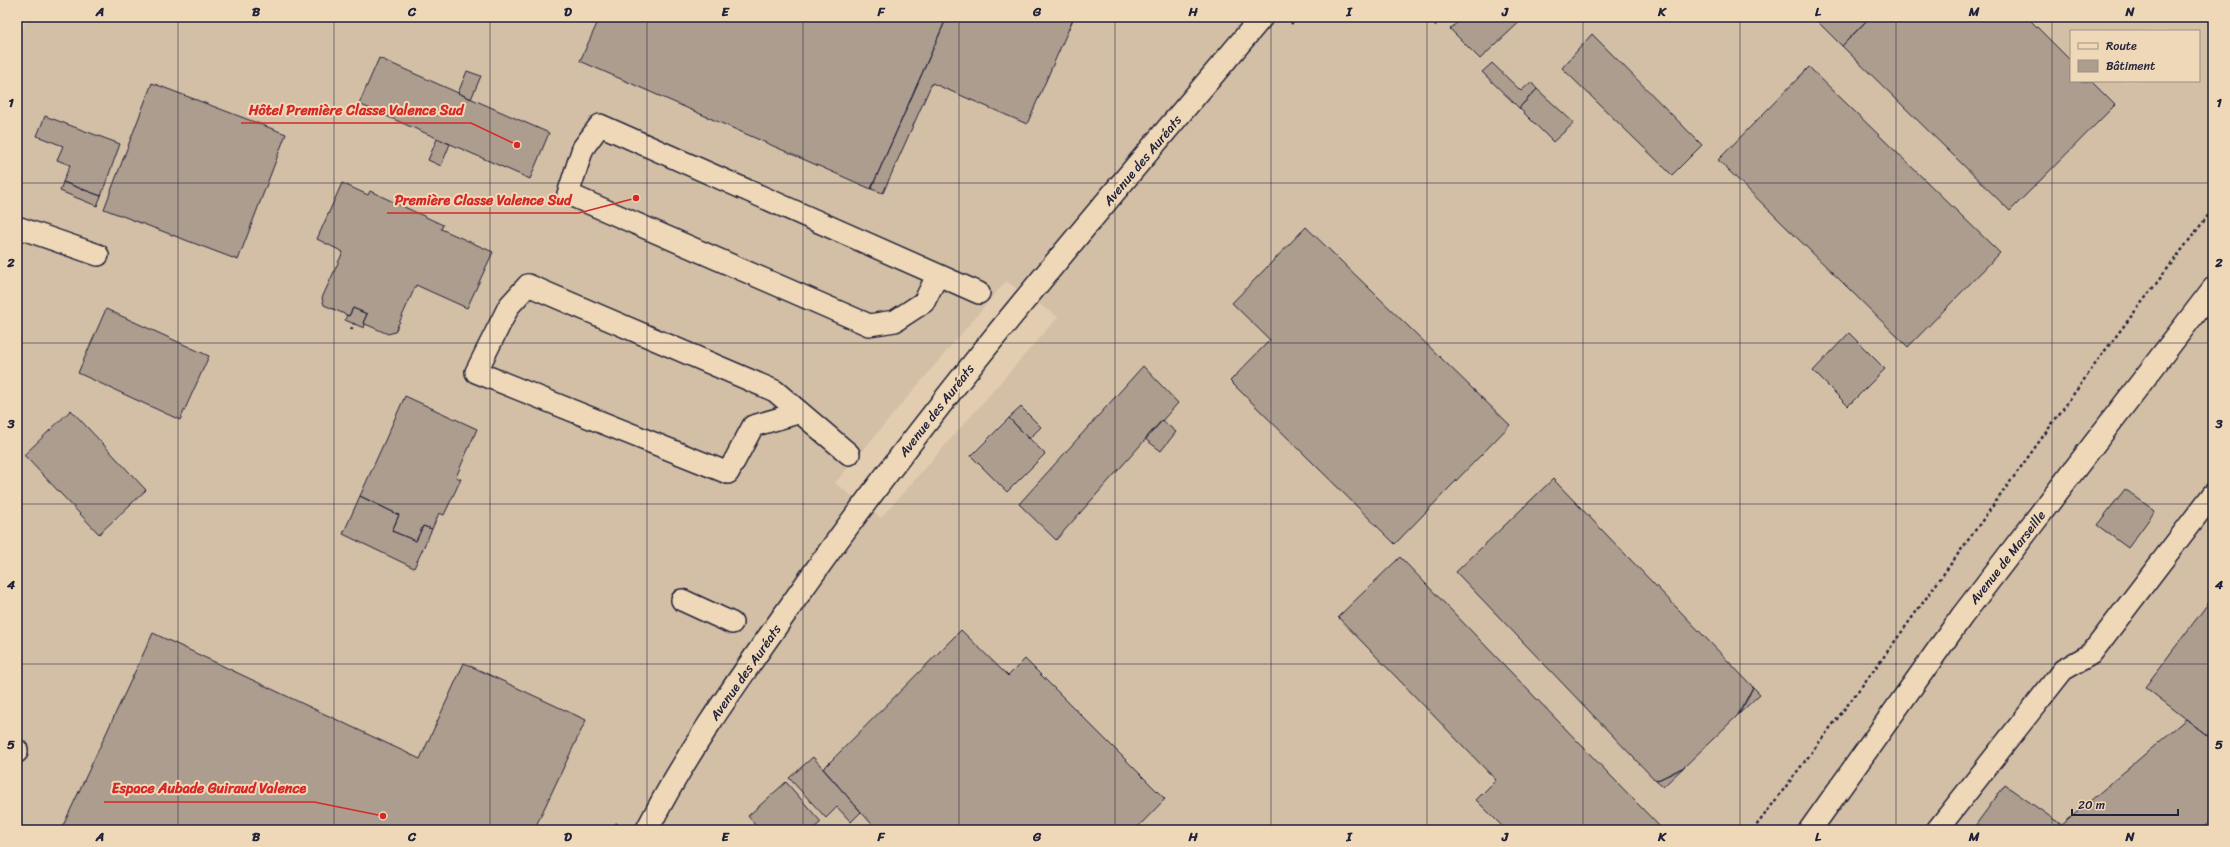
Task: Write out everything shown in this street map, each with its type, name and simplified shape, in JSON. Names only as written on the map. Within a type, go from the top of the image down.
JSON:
[{"type":"street","name":"Avenue des Auréats","points":[[647,830],[669,787],[714,716],[880,480],[1014,313],[1262,17]]},
{"type":"street","name":"Avenue de Marseille","points":[[1813,829],[1962,616],[2213,290]]},
{"type":"lane","points":[[938,276],[924,302],[895,321],[869,325],[568,194],[583,148],[600,125],[979,293]]},
{"type":"lane","points":[[17,227],[98,255]]},
{"type":"lane","points":[[798,412],[753,426],[728,472],[476,372],[509,306],[528,285],[775,391],[849,454]]},
{"type":"lane","points":[[1938,830],[2063,670],[2091,654],[2213,494]]},
{"type":"lane","points":[[682,600],[732,623]]},
{"type":"path","points":[[1287,29],[1297,17]]},
{"type":"path","points":[[1753,830],[1885,656],[2104,352],[2213,209]]},
{"type":"path","points":[[351,330],[354,324]]},
{"type":"shaded area","points":[[27,17],[2213,17],[2213,830],[17,830],[17,43]],"holes":[[[1006,281],[1058,317],[881,518],[835,483]]]},
{"type":"building","points":[[579,17],[597,17],[594,24]]},
{"type":"building","points":[[600,17],[947,17],[871,189],[580,61]]},
{"type":"building","points":[[947,17],[1074,17],[1027,124],[932,83],[883,193],[871,189]]},
{"type":"building","points":[[1426,17],[1442,17],[1443,18],[1435,26]]},
{"type":"building","points":[[1463,17],[1525,17],[1480,59],[1450,29]]},
{"type":"building","points":[[1813,17],[1870,17],[1842,46]]},
{"type":"building","points":[[1870,17],[2027,17],[2070,60],[2070,82],[2092,82],[2115,105],[2010,211],[1842,46]]},
{"type":"building","points":[[1592,34],[1702,145],[1672,175],[1562,68]]},
{"type":"building","points":[[379,58],[549,133],[530,179],[359,104]]},
{"type":"building","points":[[1492,63],[1521,91],[1531,82],[1537,89],[1519,108],[1482,72]]},
{"type":"building","points":[[1809,67],[2000,253],[1908,347],[1718,160]]},
{"type":"building","points":[[467,71],[481,76],[471,99],[458,93]]},
{"type":"building","points":[[152,83],[286,134],[238,260],[104,209]]},
{"type":"building","points":[[1537,89],[1574,123],[1553,142],[1519,108]]},
{"type":"building","points":[[45,116],[120,144],[101,196],[63,182],[70,165],[57,160],[63,146],[37,136]]},
{"type":"building","points":[[437,139],[450,144],[441,166],[428,160]]},
{"type":"building","points":[[63,182],[101,196],[97,206],[60,191]]},
{"type":"building","points":[[342,183],[368,195],[370,191],[443,225],[441,229],[493,252],[467,308],[416,285],[395,332],[388,334],[363,323],[367,314],[353,308],[349,316],[324,305],[322,298],[343,252],[317,239]]},
{"type":"building","points":[[1306,227],[1510,425],[1395,544],[1230,381],[1270,340],[1232,303]]},
{"type":"building","points":[[353,308],[367,314],[363,323],[365,324],[364,328],[345,320]]},
{"type":"building","points":[[106,309],[209,356],[180,420],[78,373]]},
{"type":"building","points":[[1849,333],[1885,369],[1848,406],[1813,371]]},
{"type":"building","points":[[1143,366],[1178,403],[1056,540],[1019,504]]},
{"type":"building","points":[[405,396],[477,429],[456,477],[461,479],[444,515],[439,513],[432,529],[423,526],[416,541],[392,531],[399,515],[360,496]]},
{"type":"building","points":[[1021,407],[1041,427],[1029,439],[1009,418]]},
{"type":"building","points":[[71,410],[146,490],[99,534],[24,455]]},
{"type":"building","points":[[1009,418],[1045,454],[1007,492],[971,456]]},
{"type":"building","points":[[1162,420],[1176,432],[1161,451],[1145,439]]},
{"type":"building","points":[[1553,479],[1753,687],[1738,715],[1684,767],[1656,781],[1456,572]]},
{"type":"building","points":[[2125,489],[2155,511],[2128,548],[2097,525]]},
{"type":"building","points":[[360,496],[399,515],[392,531],[416,541],[423,526],[432,529],[414,568],[343,534]]},
{"type":"building","points":[[1400,557],[1663,830],[1506,830],[1476,800],[1496,780],[1338,617]]},
{"type":"building","points":[[2213,597],[2213,740],[2145,687]]},
{"type":"building","points":[[961,630],[1008,676],[1025,659],[1165,799],[1135,830],[877,830],[823,769]]},
{"type":"building","points":[[153,633],[420,759],[464,663],[586,720],[534,830],[61,830]]},
{"type":"building","points":[[1753,687],[1760,694],[1738,715],[1747,700]]},
{"type":"building","points":[[2186,719],[2213,740],[2213,818],[2199,830],[1972,830],[2005,785],[2062,825]]},
{"type":"building","points":[[813,757],[861,812],[851,822],[837,807],[826,818],[789,778]]},
{"type":"building","points":[[1684,767],[1663,787],[1656,781],[1673,773]]},
{"type":"building","points":[[786,782],[821,822],[812,830],[759,830],[748,816]]},
{"type":"place","name":"Hôtel Première Classe Valence Sud","points":[[517,145]]},
{"type":"place","name":"Première Classe Valence Sud","points":[[636,198]]},
{"type":"place","name":"Espace Aubade Guiraud Valence","points":[[383,816]]}]
